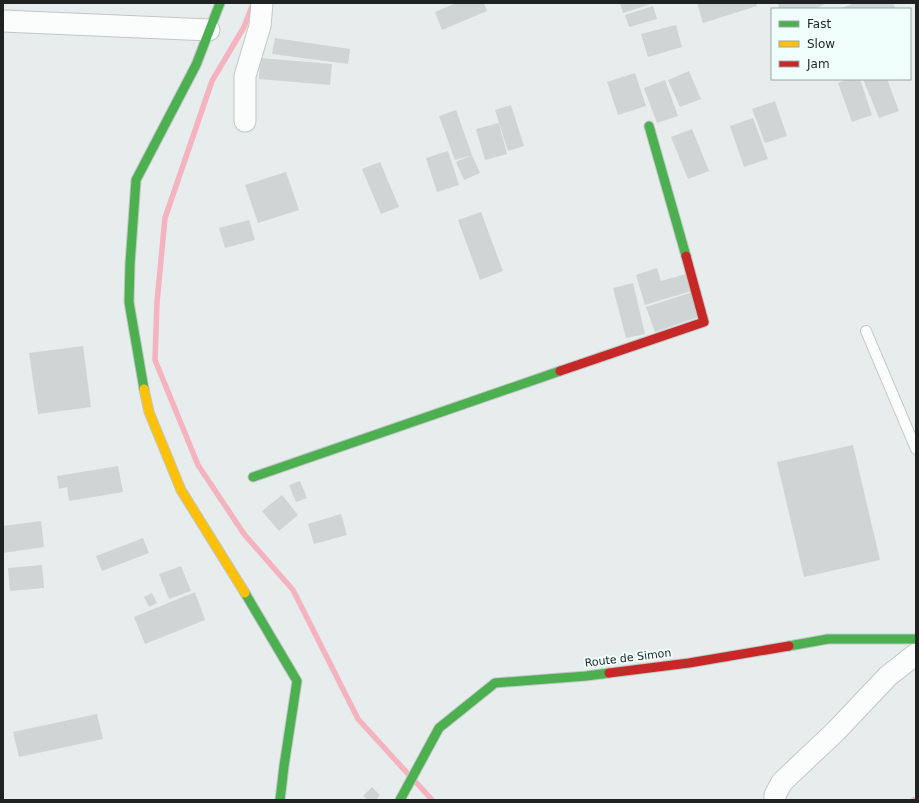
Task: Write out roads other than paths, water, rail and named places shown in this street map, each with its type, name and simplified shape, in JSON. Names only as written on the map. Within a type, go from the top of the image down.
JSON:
[{"type":"street","points":[[220,3],[196,65],[136,180],[129,302],[149,412],[181,490],[298,681],[280,800]]},
{"type":"street","points":[[245,121],[245,76],[260,26],[262,3]]},
{"type":"street","points":[[3,21],[209,30]]},
{"type":"street","points":[[253,477],[704,322],[649,126]]},
{"type":"street","name":"Route de Simon","points":[[400,800],[439,728],[495,683],[586,676],[689,663],[828,639],[916,639]]},
{"type":"street","points":[[774,800],[782,782],[836,731],[888,676],[916,654]]},
{"type":"lane","points":[[866,331],[916,449]]},
{"type":"waterway","points":[[253,4],[244,27],[212,81],[165,218],[157,302],[155,360],[198,465],[244,534],[293,590],[358,719],[409,775]]},
{"type":"waterway","points":[[415,781],[432,800]]}]
